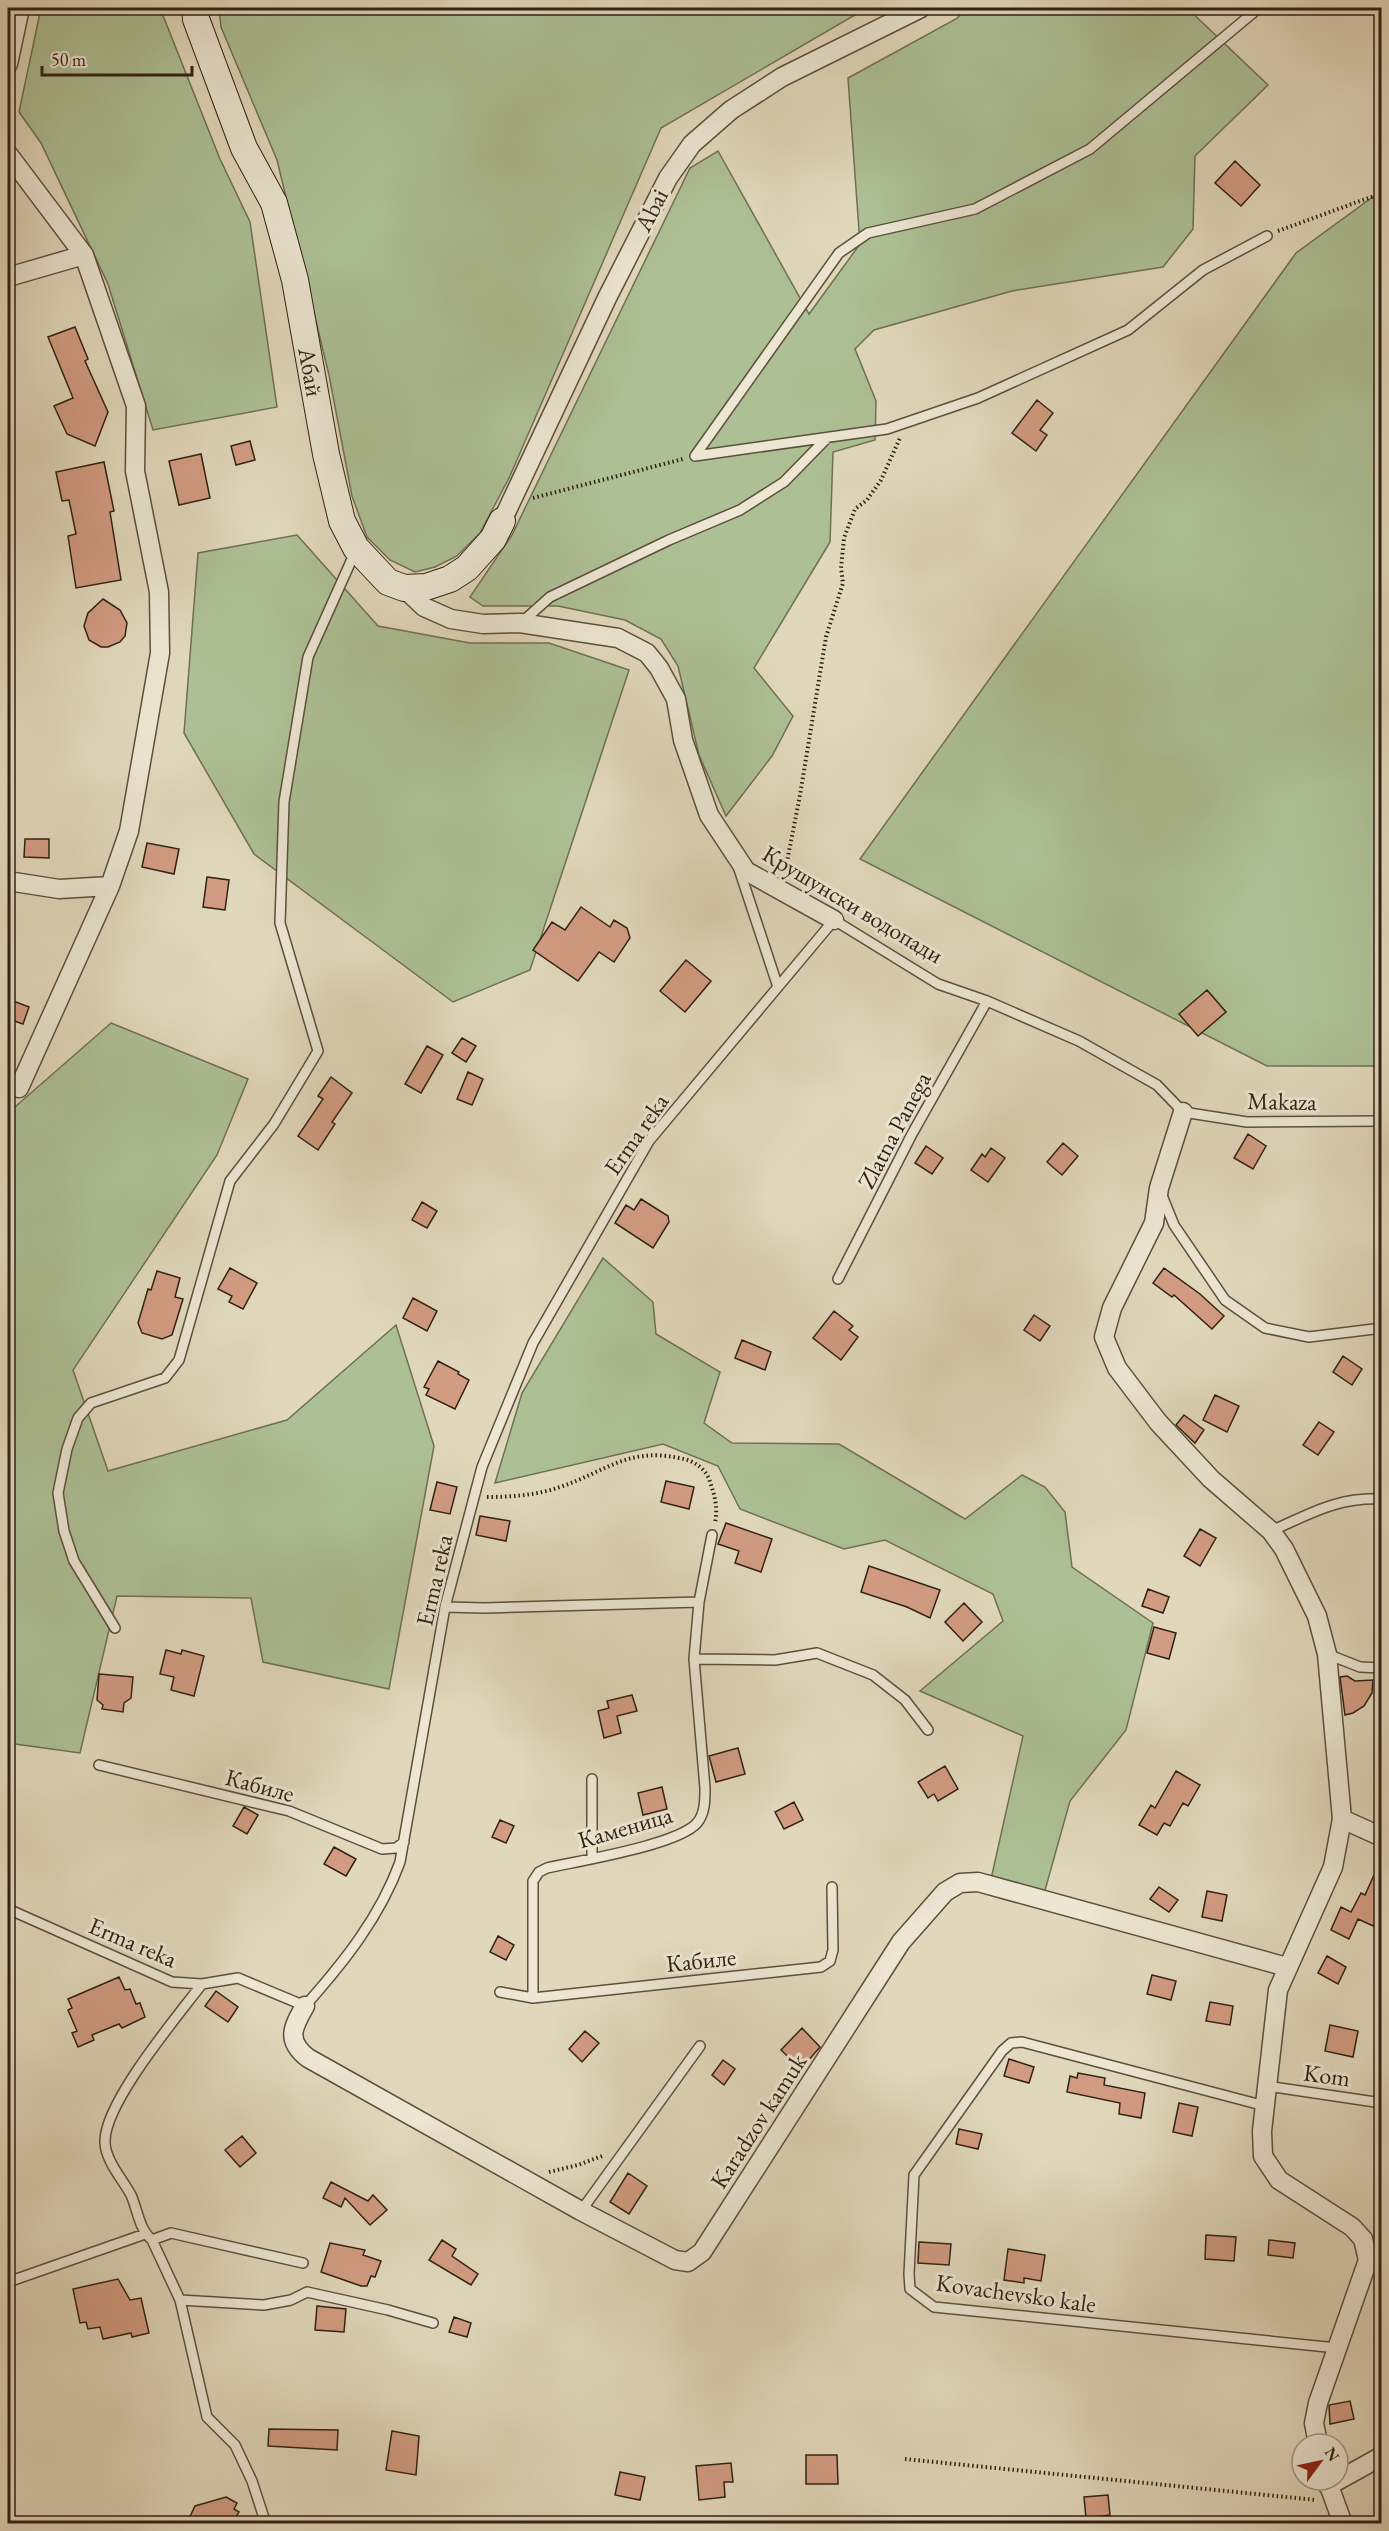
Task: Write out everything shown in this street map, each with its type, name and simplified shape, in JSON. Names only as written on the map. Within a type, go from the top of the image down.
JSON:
[{"type":"street","points":[[8,64],[20,8]]},
{"type":"street","name":"Абай","points":[[195,8],[196,19],[244,148],[274,203],[296,280],[326,454],[342,521],[356,549],[388,582],[404,588]]},
{"type":"street","name":"Abai","points":[[505,513],[668,178],[692,144],[731,110],[782,77],[921,8]]},
{"type":"street","points":[[8,154],[84,255],[136,406],[135,471],[159,592],[160,653],[129,831],[110,886],[19,1088]]},
{"type":"street","points":[[8,277],[84,255]]},
{"type":"street","points":[[404,588],[426,587],[450,579],[467,568],[493,539],[505,513]]},
{"type":"street","name":"Крушунски водопади","points":[[404,588],[424,607],[451,619],[483,624],[520,623],[618,638],[647,653],[659,668],[676,699],[682,741],[709,816],[746,871],[834,920]]},
{"type":"street","points":[[8,881],[59,889],[110,886]]},
{"type":"street","points":[[1183,1112],[1159,1188],[1154,1223],[1112,1308],[1104,1337],[1117,1368],[1158,1422],[1211,1479],[1271,1531],[1284,1549],[1317,1616],[1328,1654],[1342,1819],[1333,1867],[1278,1990],[1262,2131],[1263,2156],[1279,2180],[1352,2227],[1363,2238],[1368,2260],[1318,2403],[1314,2422],[1316,2432]]},
{"type":"street","points":[[1342,1819],[1382,1837]]},
{"type":"street","name":"Karadzov kamuk","points":[[305,2006],[293,2028],[293,2039],[299,2051],[308,2058],[581,2211],[675,2260],[688,2262],[702,2252],[901,1942],[945,1892],[960,1883],[978,1882],[1287,1967]]},
{"type":"street","points":[[1350,2476],[1382,2456]]},
{"type":"street","points":[[1331,2492],[1343,2523]]},
{"type":"lane","points":[[695,456],[839,253],[868,233],[975,209],[1090,149],[1257,8]]},
{"type":"lane","points":[[695,456],[887,429],[978,398],[1128,330],[1203,270],[1267,236]]},
{"type":"lane","points":[[520,623],[550,597],[669,540],[741,510],[784,482],[827,438]]},
{"type":"lane","points":[[115,1628],[74,1561],[64,1531],[58,1493],[67,1449],[78,1418],[91,1403],[165,1378],[179,1360],[230,1181],[274,1125],[318,1051],[280,923],[284,802],[308,657],[356,549]]},
{"type":"lane","points":[[734,853],[778,987]]},
{"type":"lane","name":"Erma reka","points":[[8,1909],[172,1982],[202,1984],[238,1978],[305,2006],[347,1959],[390,1889],[400,1862],[445,1607],[482,1467],[533,1343],[649,1141],[834,920]]},
{"type":"lane","name":"Крушунски водопади","points":[[834,920],[938,984],[987,1001],[1079,1041],[1157,1085],[1183,1112]]},
{"type":"lane","name":"Zlatna Panega","points":[[838,1279],[912,1134],[987,1001]]},
{"type":"lane","name":"Makaza","points":[[1183,1112],[1247,1122],[1382,1121]]},
{"type":"lane","points":[[1159,1188],[1174,1226],[1225,1300],[1265,1328],[1309,1337],[1382,1328]]},
{"type":"lane","points":[[1271,1531],[1328,1506],[1357,1498],[1382,1500]]},
{"type":"lane","name":"Каменица","points":[[533,1998],[533,1881],[539,1872],[547,1868],[674,1838],[697,1824],[705,1806],[694,1659],[699,1602],[712,1535]]},
{"type":"lane","points":[[445,1607],[699,1602]]},
{"type":"lane","points":[[694,1659],[775,1660],[818,1653],[873,1675],[905,1700],[928,1730]]},
{"type":"lane","points":[[1328,1654],[1359,1667],[1382,1668]]},
{"type":"lane","name":"Кабиле","points":[[99,1765],[289,1811],[382,1850],[396,1848],[404,1842]]},
{"type":"lane","points":[[592,1779],[592,1858]]},
{"type":"lane","name":"Кабиле","points":[[500,1992],[533,1998],[820,1967],[830,1960],[833,1950],[832,1887]]},
{"type":"lane","points":[[202,1984],[131,2079],[112,2115],[104,2143],[116,2174],[130,2194],[148,2237],[180,2300],[207,2417],[235,2445],[252,2481],[266,2523]]},
{"type":"lane","name":"Kovachevsko kale","points":[[1265,2106],[1022,2042],[1011,2043],[995,2060],[914,2175],[910,2289],[934,2307],[1337,2348]]},
{"type":"lane","points":[[581,2211],[700,2046]]},
{"type":"lane","name":"Kom","points":[[1267,2086],[1382,2103]]},
{"type":"lane","points":[[8,2282],[148,2237],[171,2233],[303,2263]]},
{"type":"lane","points":[[180,2300],[264,2305],[291,2300],[307,2292],[388,2310],[433,2323]]},
{"type":"path","points":[[1267,236],[1382,193]]},
{"type":"path","points":[[782,891],[826,637],[843,583],[841,568],[844,538],[855,509],[867,500],[881,480],[908,421]]},
{"type":"path","points":[[505,513],[695,456]]},
{"type":"path","points":[[474,1497],[516,1497],[560,1487],[603,1467],[639,1456],[669,1456],[691,1460],[708,1475],[717,1512],[712,1535]]},
{"type":"path","points":[[523,2179],[578,2165],[608,2154],[633,2138]]},
{"type":"path","points":[[905,2459],[1290,2486]]},
{"type":"green space","points":[[41,8],[160,8],[220,159],[250,222],[277,407],[153,430],[108,284],[41,143],[19,112]]},
{"type":"green space","points":[[219,8],[867,8],[661,128],[510,476],[480,533],[457,556],[435,567],[415,572],[390,560],[367,537],[352,496],[329,375],[277,160],[221,27]]},
{"type":"green space","points":[[968,8],[1187,8],[1268,85],[1195,156],[1193,229],[1163,267],[1012,291],[874,330],[855,349],[876,401],[875,440],[833,452],[830,542],[754,668],[793,716],[772,756],[726,816],[699,755],[678,666],[661,639],[625,620],[558,606],[483,606],[470,597],[512,535],[690,168],[718,151],[809,314],[860,244],[848,78],[956,19]]},
{"type":"green space","points":[[1381,191],[1381,1066],[1267,1066],[860,859],[1296,253]]},
{"type":"green space","points":[[297,535],[378,626],[470,643],[549,643],[629,670],[530,970],[453,1002],[254,854],[184,733],[198,553]]},
{"type":"green space","points":[[111,1023],[248,1079],[217,1155],[73,1370],[108,1471],[287,1420],[396,1325],[434,1446],[389,1689],[263,1662],[251,1598],[117,1596],[80,1753],[8,1743],[8,1113]]},
{"type":"green space","points":[[603,1258],[653,1302],[656,1334],[720,1372],[704,1423],[732,1443],[839,1444],[965,1519],[1022,1475],[1045,1487],[1065,1512],[1072,1567],[1153,1623],[1126,1730],[1070,1801],[1040,1908],[989,1888],[1023,1736],[920,1691],[1003,1621],[993,1594],[885,1540],[844,1549],[740,1509],[718,1466],[663,1444],[495,1483],[522,1393]]},
{"type":"building","points":[[1235,161],[1260,185],[1241,206],[1215,183]]},
{"type":"building","points":[[75,327],[88,359],[85,361],[108,412],[95,446],[67,434],[54,406],[73,398],[48,337]]},
{"type":"building","points":[[1037,400],[1053,413],[1040,430],[1047,435],[1036,451],[1012,433]]},
{"type":"building","points":[[250,441],[255,460],[236,465],[231,446]]},
{"type":"building","points":[[201,454],[210,498],[179,505],[169,461]]},
{"type":"building","points":[[104,462],[114,511],[110,512],[121,580],[76,588],[68,536],[76,534],[69,500],[62,501],[56,472]]},
{"type":"building","points":[[103,599],[120,610],[127,623],[125,636],[120,642],[108,647],[101,647],[89,640],[84,626],[88,613]]},
{"type":"building","points":[[25,839],[49,839],[49,858],[24,857]]},
{"type":"building","points":[[147,843],[179,849],[174,874],[142,867]]},
{"type":"building","points":[[207,877],[229,880],[225,910],[203,907]]},
{"type":"building","points":[[581,907],[610,927],[614,920],[627,928],[630,938],[614,962],[599,952],[578,981],[533,950],[552,922],[565,930]]},
{"type":"building","points":[[686,960],[711,981],[685,1012],[660,991]]},
{"type":"building","points":[[1207,990],[1226,1012],[1198,1036],[1179,1014]]},
{"type":"building","points":[[8,999],[29,1007],[23,1024],[8,1019]]},
{"type":"building","points":[[462,1038],[476,1046],[466,1062],[452,1053]]},
{"type":"building","points":[[427,1046],[443,1055],[421,1093],[405,1084]]},
{"type":"building","points":[[468,1072],[483,1079],[472,1105],[457,1099]]},
{"type":"building","points":[[331,1077],[352,1093],[332,1122],[335,1124],[318,1150],[298,1136],[323,1099],[318,1096]]},
{"type":"building","points":[[1248,1134],[1266,1146],[1253,1169],[1234,1158]]},
{"type":"building","points":[[1063,1143],[1078,1156],[1062,1175],[1047,1162]]},
{"type":"building","points":[[926,1146],[943,1158],[932,1174],[915,1163]]},
{"type":"building","points":[[991,1148],[1005,1158],[988,1182],[971,1170],[982,1154],[985,1157]]},
{"type":"building","points":[[641,1199],[668,1216],[669,1222],[653,1248],[615,1223],[626,1205],[634,1210]]},
{"type":"building","points":[[422,1202],[437,1211],[427,1228],[412,1220]]},
{"type":"building","points":[[230,1268],[257,1283],[243,1309],[229,1302],[232,1296],[218,1289]]},
{"type":"building","points":[[1164,1268],[1200,1294],[1224,1316],[1212,1329],[1174,1295],[1172,1297],[1153,1283]]},
{"type":"building","points":[[157,1271],[180,1278],[175,1297],[183,1299],[172,1335],[162,1339],[142,1333],[138,1323],[148,1289],[151,1290]]},
{"type":"building","points":[[413,1298],[437,1311],[427,1331],[403,1318]]},
{"type":"building","points":[[834,1311],[853,1326],[849,1330],[858,1337],[841,1360],[813,1338]]},
{"type":"building","points":[[1034,1315],[1050,1326],[1040,1341],[1024,1330]]},
{"type":"building","points":[[742,1340],[771,1352],[765,1370],[735,1358]]},
{"type":"building","points":[[1343,1356],[1362,1369],[1352,1385],[1333,1372]]},
{"type":"building","points":[[438,1361],[469,1380],[455,1409],[426,1395],[429,1389],[424,1387]]},
{"type":"building","points":[[1215,1395],[1239,1406],[1227,1432],[1203,1420]]},
{"type":"building","points":[[1184,1415],[1204,1430],[1195,1443],[1176,1425]]},
{"type":"building","points":[[1319,1422],[1334,1432],[1318,1455],[1303,1445]]},
{"type":"building","points":[[666,1481],[694,1487],[689,1509],[661,1502]]},
{"type":"building","points":[[437,1482],[457,1487],[450,1514],[430,1510]]},
{"type":"building","points":[[480,1516],[510,1521],[506,1541],[476,1535]]},
{"type":"building","points":[[726,1523],[772,1539],[761,1572],[735,1563],[739,1551],[718,1544]]},
{"type":"building","points":[[1200,1529],[1216,1538],[1200,1566],[1184,1556]]},
{"type":"building","points":[[869,1566],[940,1590],[930,1618],[907,1607],[861,1592]]},
{"type":"building","points":[[1148,1589],[1169,1597],[1163,1613],[1142,1606]]},
{"type":"building","points":[[964,1603],[982,1622],[963,1641],[945,1622]]},
{"type":"building","points":[[1154,1627],[1176,1633],[1169,1659],[1147,1653]]},
{"type":"building","points":[[166,1650],[181,1654],[182,1650],[204,1656],[194,1696],[171,1690],[174,1677],[160,1674]]},
{"type":"building","points":[[99,1674],[133,1677],[131,1698],[124,1703],[123,1712],[102,1709],[103,1705],[97,1700]]},
{"type":"building","points":[[1347,1676],[1355,1681],[1373,1680],[1372,1693],[1364,1706],[1345,1715],[1340,1677]]},
{"type":"building","points":[[632,1695],[637,1711],[617,1716],[621,1733],[604,1738],[598,1711],[609,1708],[607,1701]]},
{"type":"building","points":[[738,1748],[745,1774],[716,1782],[709,1756]]},
{"type":"building","points":[[945,1766],[958,1789],[938,1801],[934,1794],[928,1798],[918,1782]]},
{"type":"building","points":[[1176,1771],[1200,1785],[1188,1806],[1183,1803],[1170,1826],[1164,1823],[1157,1835],[1139,1825],[1151,1805],[1155,1808]]},
{"type":"building","points":[[662,1787],[667,1809],[643,1815],[638,1793]]},
{"type":"building","points":[[794,1802],[803,1820],[784,1829],[775,1812]]},
{"type":"building","points":[[244,1807],[258,1815],[247,1834],[233,1826]]},
{"type":"building","points":[[500,1820],[514,1826],[506,1843],[492,1837]]},
{"type":"building","points":[[334,1847],[356,1859],[346,1876],[324,1864]]},
{"type":"building","points":[[1382,1857],[1382,1930],[1358,1919],[1349,1939],[1331,1930],[1341,1907],[1351,1912],[1361,1893],[1365,1895]]},
{"type":"building","points":[[1159,1887],[1178,1900],[1169,1912],[1150,1899]]},
{"type":"building","points":[[1207,1891],[1227,1895],[1222,1921],[1202,1917]]},
{"type":"building","points":[[498,1936],[514,1945],[506,1960],[490,1952]]},
{"type":"building","points":[[1327,1956],[1346,1967],[1338,1984],[1318,1973]]},
{"type":"building","points":[[1152,1975],[1176,1981],[1171,2000],[1147,1994]]},
{"type":"building","points":[[119,1977],[125,1990],[130,1989],[136,2004],[140,2003],[145,2017],[122,2028],[119,2024],[92,2035],[94,2040],[78,2047],[72,2033],[77,2031],[68,2010],[72,2008],[68,1999]]},
{"type":"building","points":[[216,1991],[238,2007],[228,2022],[205,2006]]},
{"type":"building","points":[[1210,2002],[1233,2006],[1230,2025],[1206,2021]]},
{"type":"building","points":[[1330,2025],[1358,2031],[1353,2057],[1325,2051]]},
{"type":"building","points":[[802,2028],[820,2047],[801,2069],[781,2050]]},
{"type":"building","points":[[585,2031],[599,2043],[582,2062],[569,2049]]},
{"type":"building","points":[[1009,2059],[1034,2067],[1029,2083],[1004,2076]]},
{"type":"building","points":[[723,2060],[735,2069],[724,2085],[712,2075]]},
{"type":"building","points":[[1078,2073],[1105,2078],[1104,2085],[1145,2093],[1141,2118],[1119,2114],[1120,2103],[1067,2092],[1070,2076],[1077,2078]]},
{"type":"building","points":[[1179,2103],[1198,2107],[1192,2136],[1173,2132]]},
{"type":"building","points":[[959,2129],[982,2134],[978,2149],[956,2144]]},
{"type":"building","points":[[242,2136],[256,2153],[240,2167],[225,2150]]},
{"type":"building","points":[[628,2173],[647,2186],[629,2214],[610,2202]]},
{"type":"building","points":[[331,2182],[368,2201],[373,2195],[387,2210],[370,2225],[345,2198],[341,2207],[323,2198]]},
{"type":"building","points":[[1206,2235],[1236,2237],[1234,2261],[1205,2259]]},
{"type":"building","points":[[442,2240],[456,2249],[452,2256],[478,2274],[471,2285],[429,2260]]},
{"type":"building","points":[[1269,2240],[1295,2243],[1293,2258],[1268,2255]]},
{"type":"building","points":[[919,2242],[951,2244],[949,2265],[918,2263]]},
{"type":"building","points":[[330,2243],[365,2250],[363,2255],[381,2261],[375,2277],[371,2276],[367,2286],[321,2272]]},
{"type":"building","points":[[1008,2249],[1045,2255],[1041,2281],[1024,2278],[1024,2283],[1004,2280]]},
{"type":"building","points":[[118,2279],[130,2300],[141,2298],[149,2333],[132,2337],[131,2333],[103,2339],[100,2327],[88,2329],[86,2322],[80,2323],[73,2289]]},
{"type":"building","points":[[317,2306],[346,2309],[344,2332],[315,2330]]},
{"type":"building","points":[[454,2317],[471,2323],[467,2337],[449,2332]]},
{"type":"building","points":[[1350,2401],[1354,2419],[1330,2424],[1329,2405]]},
{"type":"building","points":[[269,2429],[338,2430],[337,2450],[268,2446]]},
{"type":"building","points":[[392,2431],[419,2436],[416,2475],[386,2470]]},
{"type":"building","points":[[806,2455],[837,2455],[838,2484],[806,2484]]},
{"type":"building","points":[[731,2463],[733,2482],[724,2482],[725,2497],[699,2500],[696,2466]]},
{"type":"building","points":[[620,2472],[645,2477],[640,2500],[615,2495]]},
{"type":"building","points":[[1108,2495],[1110,2515],[1086,2518],[1084,2497]]},
{"type":"building","points":[[226,2497],[237,2503],[234,2509],[239,2512],[232,2523],[187,2523],[195,2506]]}]
